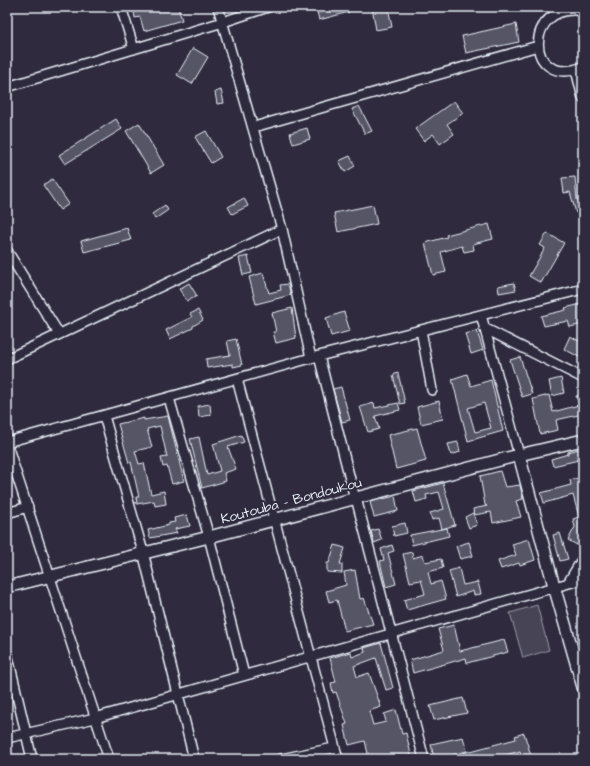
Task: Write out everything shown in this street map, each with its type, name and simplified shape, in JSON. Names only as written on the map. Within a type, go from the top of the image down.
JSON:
[{"type":"main road","name":"Koutouba - Bondoukou","points":[[7,587],[143,552],[209,537],[519,455],[583,440]]},
{"type":"main road","points":[[519,455],[583,687]]},
{"type":"street","points":[[121,7],[134,49]]},
{"type":"street","points":[[218,7],[254,127],[282,229],[315,357],[355,498],[424,759]]},
{"type":"street","points":[[7,87],[268,7]]},
{"type":"street","points":[[583,11],[568,7],[552,9],[540,26],[537,40],[541,54],[552,66],[563,70],[579,68],[583,98]]},
{"type":"street","points":[[254,127],[538,46]]},
{"type":"street","points":[[7,359],[282,229]]},
{"type":"street","points":[[7,251],[59,334]]},
{"type":"street","points":[[7,270],[16,266]]},
{"type":"street","points":[[109,759],[7,443],[315,357],[583,289]]},
{"type":"street","points":[[481,315],[519,455]]},
{"type":"street","points":[[484,328],[583,378]]},
{"type":"street","points":[[422,330],[432,390]]},
{"type":"street","points":[[237,379],[273,520],[338,759]]},
{"type":"street","points":[[169,398],[209,537],[244,675]]},
{"type":"street","points":[[104,416],[143,552],[194,759]]},
{"type":"street","points":[[7,513],[28,507]]},
{"type":"street","points":[[568,583],[583,558]]},
{"type":"street","points":[[7,738],[95,718],[554,586],[583,579]]},
{"type":"street","points":[[7,653],[32,759]]},
{"type":"street","points":[[281,759],[334,748]]},
{"type":"shaded area","points":[[537,605],[549,650],[523,658],[510,613]]},
{"type":"building","points":[[152,7],[178,7],[182,20],[144,31],[140,17],[135,18],[134,12]]},
{"type":"building","points":[[316,7],[348,7],[349,12],[319,20]]},
{"type":"building","points":[[372,7],[388,7],[392,27],[376,30]]},
{"type":"building","points":[[516,24],[519,42],[466,53],[462,36]]},
{"type":"building","points":[[193,48],[208,57],[192,84],[177,75]]},
{"type":"building","points":[[221,90],[224,103],[217,104],[215,92]]},
{"type":"building","points":[[454,101],[463,113],[447,124],[454,134],[440,144],[433,134],[424,141],[415,129]]},
{"type":"building","points":[[359,106],[372,131],[365,134],[352,109]]},
{"type":"building","points":[[116,119],[122,129],[65,164],[59,155]]},
{"type":"building","points":[[139,123],[164,165],[151,173],[126,131]]},
{"type":"building","points":[[307,128],[310,139],[293,144],[290,133]]},
{"type":"building","points":[[206,131],[221,157],[211,163],[195,137]]},
{"type":"building","points":[[350,156],[355,166],[345,172],[339,161]]},
{"type":"building","points":[[575,177],[577,200],[583,198],[583,210],[576,213],[570,192],[564,193],[562,178]]},
{"type":"building","points":[[52,179],[69,204],[60,210],[43,185]]},
{"type":"building","points":[[244,198],[248,206],[232,214],[228,207]]},
{"type":"building","points":[[165,205],[168,210],[155,219],[152,214]]},
{"type":"building","points":[[373,205],[377,224],[338,232],[334,213]]},
{"type":"building","points":[[489,224],[493,239],[473,244],[474,250],[464,252],[462,246],[441,252],[446,272],[433,275],[425,243],[447,237],[446,235]]},
{"type":"building","points":[[127,228],[131,240],[84,252],[81,241]]},
{"type":"building","points":[[547,233],[564,243],[541,283],[529,276],[545,248],[540,245]]},
{"type":"building","points":[[248,256],[252,273],[243,275],[239,258]]},
{"type":"building","points":[[263,273],[269,293],[281,290],[280,285],[288,284],[291,295],[256,304],[249,277]]},
{"type":"building","points":[[189,283],[197,296],[187,301],[179,289]]},
{"type":"building","points":[[514,283],[516,290],[499,293],[498,286]]},
{"type":"building","points":[[581,304],[583,324],[570,327],[568,321],[544,326],[541,316],[566,310],[565,308]]},
{"type":"building","points":[[292,308],[296,338],[276,343],[273,332],[276,332],[272,313]]},
{"type":"building","points":[[198,310],[203,320],[193,326],[193,328],[170,339],[166,330],[192,317],[190,314]]},
{"type":"building","points":[[344,312],[350,331],[331,336],[326,318]]},
{"type":"building","points":[[477,331],[483,350],[471,354],[465,334]]},
{"type":"building","points":[[570,336],[583,343],[583,359],[564,349]]},
{"type":"building","points":[[236,339],[242,365],[233,367],[233,364],[207,368],[206,359],[230,355],[227,341]]},
{"type":"building","points":[[520,357],[532,394],[522,397],[510,360]]},
{"type":"building","points":[[398,373],[405,403],[400,404],[393,375]]},
{"type":"building","points":[[467,374],[471,386],[491,380],[503,431],[468,441],[452,379]],"holes":[[[484,403],[491,428],[475,432],[468,408]]]},
{"type":"building","points":[[561,378],[564,393],[552,396],[549,381]]},
{"type":"building","points":[[341,387],[350,420],[342,422],[333,389]]},
{"type":"building","points":[[549,395],[553,412],[579,405],[576,396],[583,395],[583,414],[556,420],[558,430],[540,434],[533,399]]},
{"type":"building","points":[[439,401],[443,419],[421,424],[417,407]]},
{"type":"building","points":[[374,403],[375,408],[398,403],[400,410],[375,416],[379,429],[368,432],[360,407]]},
{"type":"building","points":[[210,404],[211,415],[199,417],[198,406]]},
{"type":"building","points":[[168,416],[184,481],[172,484],[167,466],[163,467],[161,458],[167,457],[160,426],[147,429],[152,447],[135,451],[139,464],[144,463],[151,494],[164,491],[166,504],[155,506],[154,501],[137,504],[136,497],[139,497],[131,462],[129,463],[118,424],[144,418],[144,420]]},
{"type":"building","points":[[417,428],[426,461],[396,469],[388,435]]},
{"type":"building","points":[[241,435],[244,442],[228,447],[236,469],[224,473],[226,481],[202,488],[190,439],[199,437],[207,475],[220,471],[213,444]]},
{"type":"building","points":[[458,442],[460,452],[451,455],[448,444]]},
{"type":"building","points":[[583,448],[583,459],[553,466],[551,459]]},
{"type":"building","points":[[500,471],[505,487],[520,485],[523,499],[516,501],[521,517],[493,523],[491,512],[474,515],[473,509],[487,506],[485,505],[480,476]]},
{"type":"building","points":[[583,477],[583,534],[577,545],[568,540],[575,527],[573,519],[579,517],[573,495],[544,503],[541,493],[571,485],[570,480]]},
{"type":"building","points":[[443,483],[455,525],[442,529],[439,518],[432,520],[430,513],[444,509],[439,492],[426,495],[427,499],[416,502],[413,491]]},
{"type":"building","points":[[395,496],[398,511],[374,517],[370,502]]},
{"type":"building","points":[[473,513],[477,525],[469,528],[465,517]]},
{"type":"building","points":[[187,515],[190,526],[175,529],[177,533],[150,538],[148,530],[169,525],[169,523],[175,522],[174,518]]},
{"type":"building","points":[[405,523],[407,533],[394,536],[392,526]]},
{"type":"building","points":[[447,528],[449,536],[412,545],[410,535]]},
{"type":"building","points":[[378,529],[382,540],[374,543],[371,531]]},
{"type":"building","points":[[560,533],[568,559],[560,561],[553,535]]},
{"type":"building","points":[[529,539],[535,560],[501,569],[498,561],[516,555],[512,544]]},
{"type":"building","points":[[469,542],[473,556],[460,559],[456,546]]},
{"type":"building","points":[[335,545],[345,548],[340,564],[342,564],[342,573],[327,572],[327,563],[329,563]]},
{"type":"building","points":[[392,545],[394,551],[388,553],[396,584],[386,587],[380,561],[384,560],[381,549]]},
{"type":"building","points":[[412,552],[413,558],[423,555],[425,562],[441,559],[443,568],[428,572],[431,584],[441,581],[446,599],[407,610],[404,600],[425,594],[421,580],[410,582],[403,554]]},
{"type":"building","points":[[459,568],[463,585],[478,582],[481,594],[474,595],[473,591],[456,597],[449,571]]},
{"type":"building","points":[[355,570],[360,599],[364,598],[373,624],[345,631],[337,600],[329,602],[326,591],[346,585],[344,572]]},
{"type":"building","points":[[454,625],[460,651],[504,640],[508,652],[467,663],[466,658],[413,673],[410,660],[444,650],[438,629]]},
{"type":"building","points":[[381,643],[393,688],[386,690],[376,658],[354,666],[357,677],[369,673],[381,707],[369,711],[373,725],[386,722],[384,714],[396,710],[402,734],[406,733],[412,759],[379,759],[378,756],[369,758],[365,741],[349,745],[344,725],[347,724],[336,692],[333,693],[331,683],[336,682],[330,658],[351,652],[352,657],[365,652],[364,648]]},
{"type":"building","points":[[463,698],[467,713],[434,720],[430,706]]},
{"type":"building","points":[[524,733],[532,759],[522,759],[520,751],[492,759],[465,759],[463,753],[516,739],[515,736]]},
{"type":"building","points":[[463,737],[467,751],[452,755],[453,759],[434,759],[431,744]]}]
